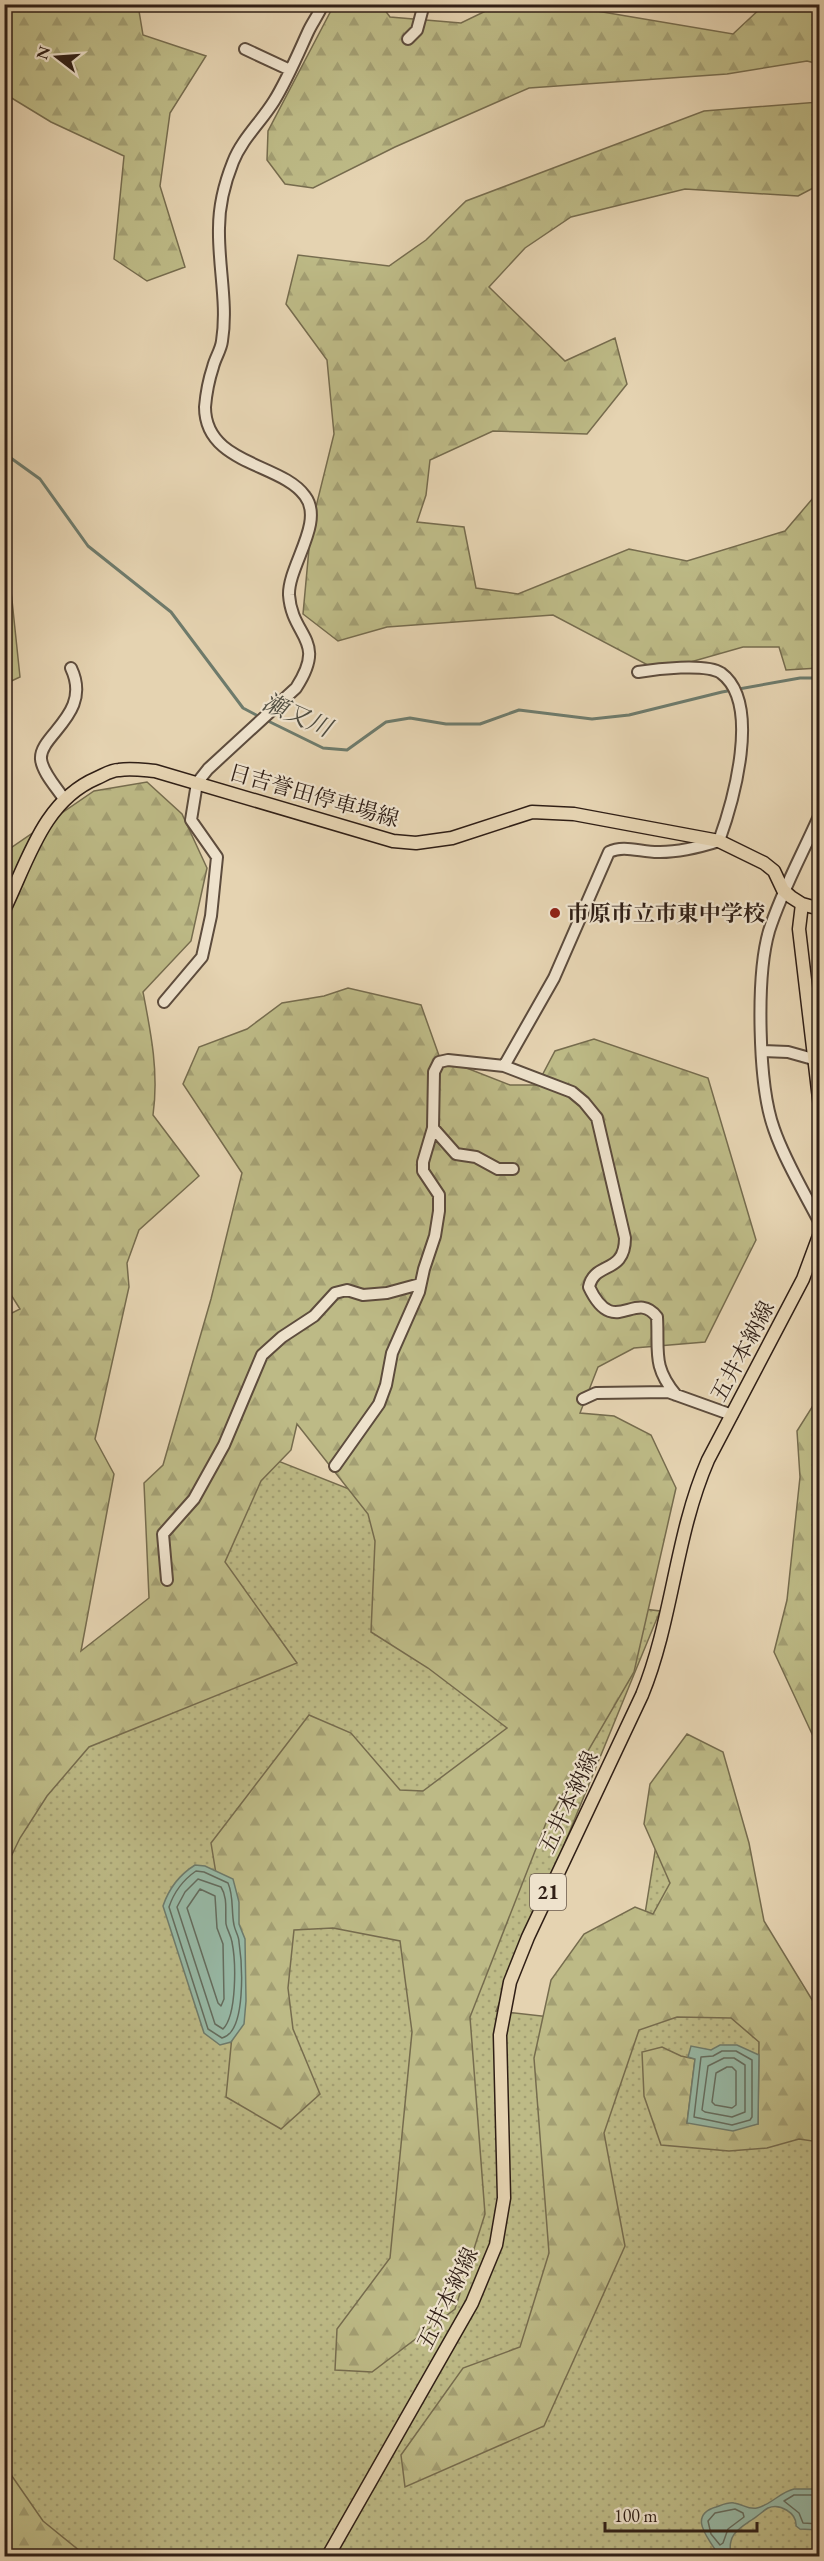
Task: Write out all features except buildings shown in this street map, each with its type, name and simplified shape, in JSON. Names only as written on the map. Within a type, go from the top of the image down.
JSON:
[{"type":"main road","name":"日吉誉田停車場線","points":[[4,910],[41,830],[64,800],[83,784],[116,770],[155,771],[393,841],[416,843],[452,838],[532,813],[574,814],[719,841],[750,854],[769,867],[774,871],[783,890],[802,904]]},
{"type":"main road","points":[[819,909],[802,904],[799,929],[819,1107]]},
{"type":"main road","name":"五井本納線","points":[[328,2556],[472,2304],[486,2274],[496,2245],[504,2198],[500,2035],[510,1982],[528,1936],[651,1675],[664,1631],[685,1523],[694,1491],[802,1279],[819,1233]]},
{"type":"street","points":[[164,1002],[202,957],[211,916],[217,857],[191,820],[197,783],[208,769],[296,688],[305,674],[310,657],[310,646],[294,614],[289,595],[292,578],[312,515],[306,496],[294,484],[255,466],[224,447],[211,432],[205,408],[213,367],[222,342],[219,229],[221,204],[234,160],[273,102],[323,4]]},
{"type":"street","points":[[408,39],[417,30],[424,4]]},
{"type":"street","points":[[245,49],[290,70]]},
{"type":"street","points":[[64,800],[44,768],[41,756],[46,744],[62,726],[72,707],[76,685],[71,668]]},
{"type":"street","points":[[504,1066],[554,978],[609,852],[625,849],[659,852],[698,848],[719,841],[732,806],[738,776],[740,710],[734,688],[720,673],[706,669],[638,672]]},
{"type":"street","points":[[819,814],[804,850],[783,890],[768,933],[761,998],[766,1103],[774,1130],[819,1223]]},
{"type":"street","points":[[763,1051],[788,1052],[813,1059]]},
{"type":"street","points":[[335,1466],[379,1404],[386,1385],[392,1353],[419,1292],[435,1236],[440,1211],[439,1195],[423,1171],[423,1162],[433,1128],[434,1072],[439,1062],[448,1060],[504,1066],[572,1092],[597,1118],[625,1238],[625,1251],[621,1259],[594,1275],[589,1287],[596,1302],[604,1310],[615,1313],[637,1308],[653,1312],[657,1317],[658,1368],[664,1381],[676,1395]]},
{"type":"street","points":[[433,1128],[456,1154],[476,1157],[498,1169],[513,1169]]},
{"type":"street","points":[[167,1580],[162,1534],[194,1499],[224,1445],[262,1355],[282,1337],[314,1316],[335,1293],[347,1290],[363,1295],[387,1293],[420,1284]]},
{"type":"street","points":[[583,1399],[597,1393],[668,1392],[732,1415]]},
{"type":"green space","points":[[4,5],[138,5],[143,35],[206,56],[170,113],[160,186],[185,267],[147,281],[114,259],[124,156],[51,122],[5,94]]},
{"type":"green space","points":[[334,5],[381,5],[390,17],[461,23],[498,5],[561,5],[733,34],[764,5],[819,5],[819,64],[807,61],[727,74],[529,88],[395,147],[313,188],[285,184],[267,160],[268,131]]},
{"type":"green space","points":[[819,102],[819,185],[798,196],[685,189],[571,217],[525,248],[489,287],[565,361],[615,338],[627,384],[587,434],[493,431],[430,460],[426,495],[417,522],[464,527],[476,588],[518,594],[629,549],[687,561],[785,531],[819,491],[819,668],[786,670],[779,647],[743,647],[659,671],[553,615],[387,627],[338,641],[303,614],[311,527],[334,434],[327,360],[286,304],[298,255],[389,266],[426,240],[466,201],[704,111]]},
{"type":"green space","points":[[5,533],[20,677],[4,684]]},
{"type":"green space","points":[[147,782],[182,814],[207,868],[191,941],[143,992],[155,1068],[153,1115],[199,1176],[139,1230],[127,1263],[129,1287],[95,1439],[114,1474],[81,1651],[149,1598],[144,1483],[163,1465],[211,1299],[242,1173],[183,1084],[199,1047],[247,1029],[282,1003],[324,996],[348,988],[421,1005],[442,1064],[464,1067],[510,1085],[537,1085],[555,1051],[594,1039],[708,1078],[756,1240],[705,1342],[634,1348],[598,1367],[580,1413],[614,1416],[651,1435],[676,1488],[634,1672],[546,1823],[470,2017],[485,2214],[455,2309],[372,2372],[335,2370],[337,2329],[390,2258],[412,2032],[400,1941],[333,1928],[294,1930],[288,1988],[293,2029],[320,2094],[281,2129],[226,2097],[232,2036],[219,1892],[211,1843],[309,1715],[351,1733],[400,1790],[423,1791],[507,1728],[428,1668],[371,1632],[375,1541],[368,1514],[297,1424],[291,1450],[261,1481],[225,1562],[297,1663],[89,1747],[47,1796],[20,1838],[5,1869],[4,1317],[20,1309],[8,1290],[4,1289],[5,852],[94,791]]},
{"type":"green space","points":[[819,1396],[819,1749],[774,1652],[787,1600],[800,1477],[797,1431]]},
{"type":"green space","points":[[245,1448],[435,1523],[575,1601],[660,1611],[496,2011],[568,2019],[640,1945],[665,1789],[819,2060],[819,2556],[5,2556],[4,1744],[100,1686]]},
{"type":"green space","points":[[687,1734],[723,1752],[749,1843],[764,1921],[819,2009],[819,2142],[799,2139],[767,2148],[729,2151],[661,2145],[644,2096],[642,2052],[662,2047],[681,2056],[695,2059],[687,2123],[758,2124],[759,2042],[731,2018],[677,2017],[639,2030],[604,2133],[625,2246],[544,2426],[405,2487],[401,2455],[463,2368],[520,2347],[549,2253],[534,2058],[551,1980],[584,1934],[635,1907],[653,1914],[670,1883],[644,1824],[650,1784]]},
{"type":"green space","points":[[5,2466],[43,2521],[86,2556],[5,2556]]},
{"type":"water","points":[[195,1865],[205,1866],[233,1879],[239,1902],[239,1924],[245,1939],[244,2024],[231,2042],[220,2045],[204,2033],[163,1906],[175,1883]]},
{"type":"water","points":[[720,2045],[737,2045],[759,2055],[758,2124],[733,2131],[687,2123],[695,2059],[688,2057],[691,2046],[711,2050]]},
{"type":"water","points":[[794,2489],[819,2489],[819,2530],[800,2529],[796,2526],[794,2517],[787,2510],[778,2507],[768,2508],[734,2534],[730,2543],[731,2556],[719,2556],[701,2523],[702,2516],[707,2511],[730,2503],[757,2508]]},
{"type":"waterway","name":"瀬又川","points":[[4,189],[7,196],[4,219]]},
{"type":"waterway","name":"瀬又川","points":[[4,450],[8,456],[40,479],[88,546],[171,612],[243,708],[260,717]]},
{"type":"waterway","name":"瀬又川","points":[[266,720],[323,748],[347,750],[386,722],[410,718],[446,724],[480,724],[519,710],[592,719],[629,715],[722,692],[800,678],[820,678]]},
{"type":"place","name":"市原市立市東中学校","points":[[555,913]]}]
